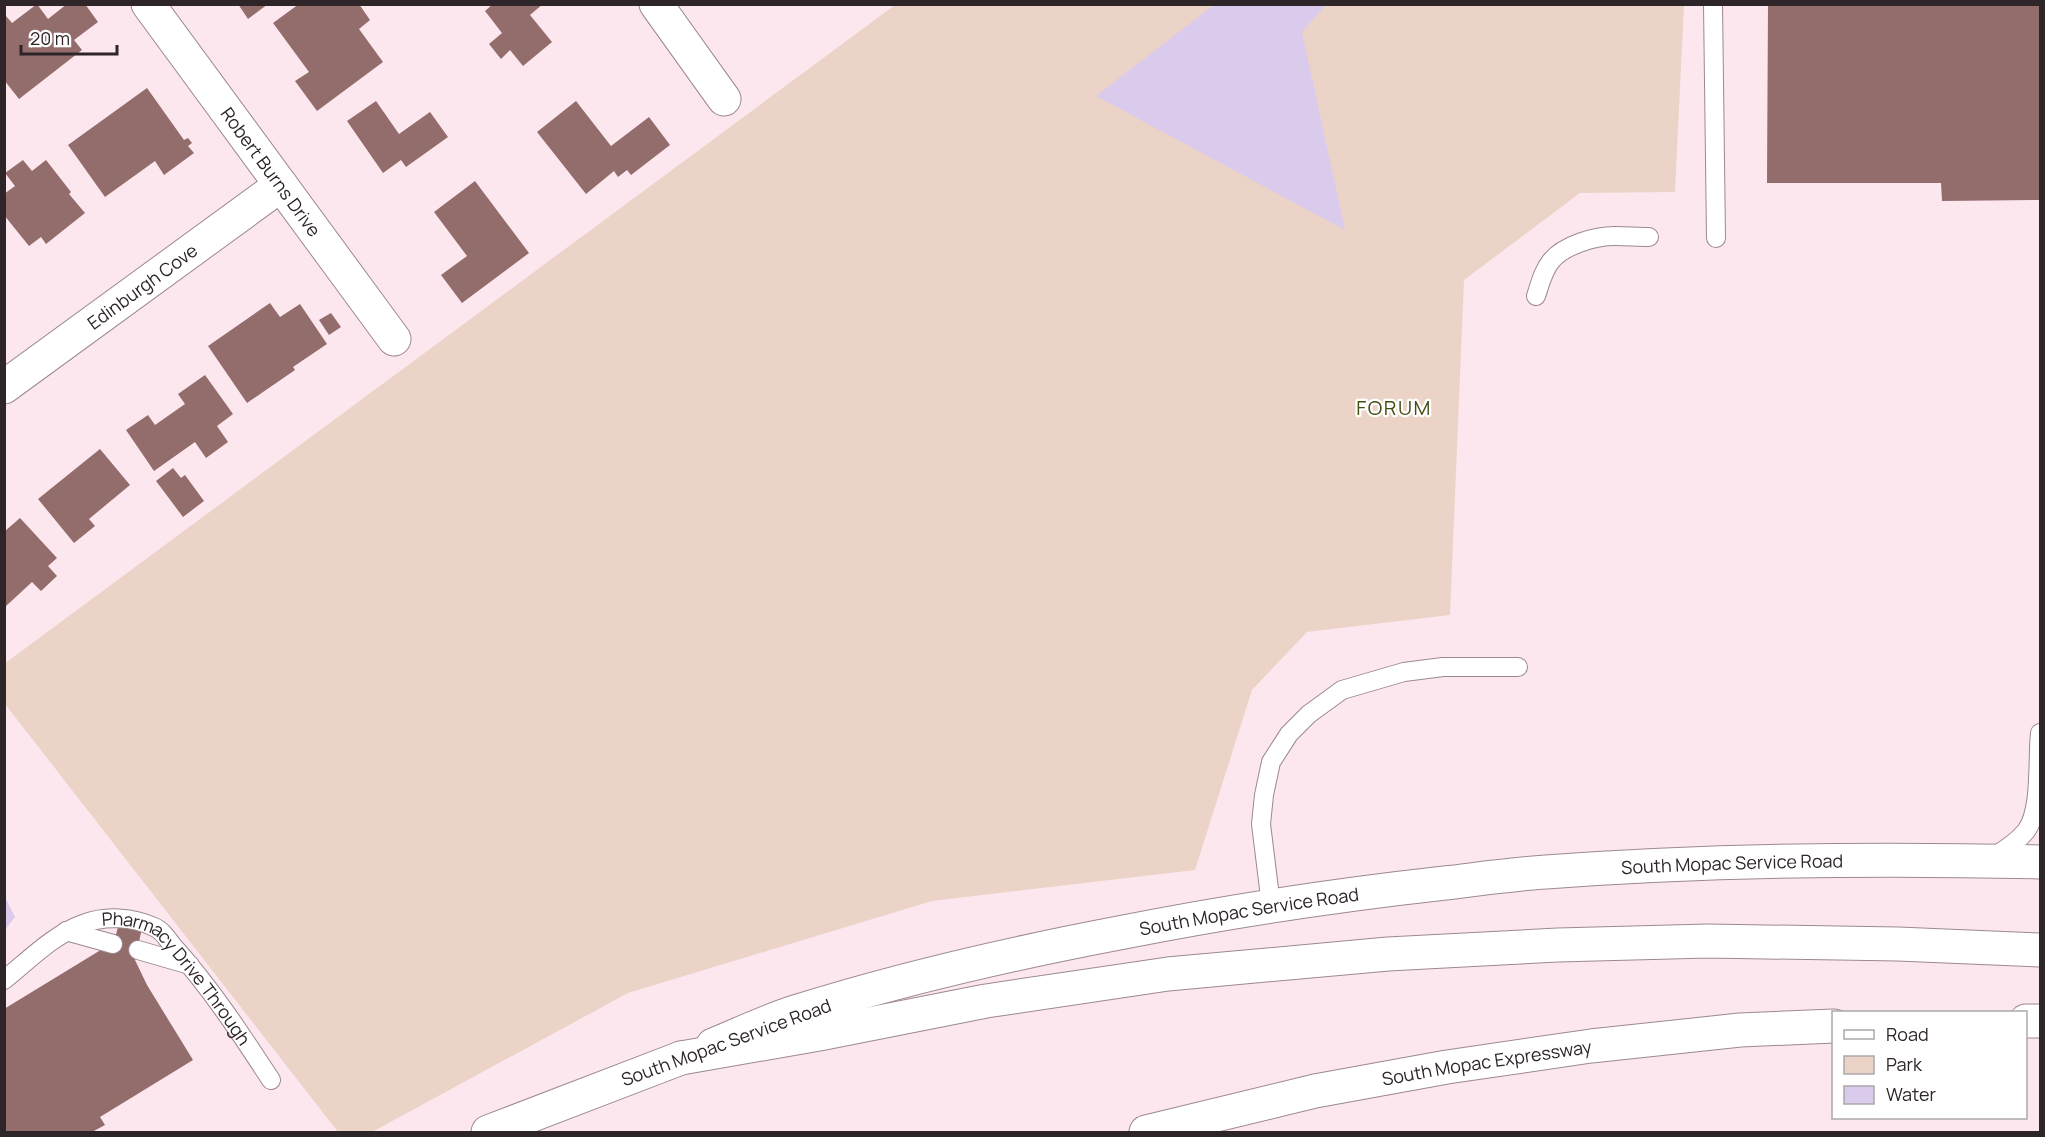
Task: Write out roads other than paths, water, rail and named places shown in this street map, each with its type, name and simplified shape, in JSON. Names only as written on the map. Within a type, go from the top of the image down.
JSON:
[{"type":"main road","name":"Robert Burns Drive","points":[[148,4],[394,339]]},
{"type":"main road","points":[[656,4],[724,99]]},
{"type":"main road","name":"Edinburgh Cove","points":[[4,387],[281,185]]},
{"type":"main road","name":"South Mopac Service Road","points":[[488,1132],[792,1013],[933,973],[1057,944],[1224,912],[1389,889],[1543,872],[1747,861],[1894,859],[2040,862]]},
{"type":"main road","points":[[681,1058],[986,1001],[1168,974],[1388,954],[1558,945],[1708,941],[1898,944],[2040,950]]},
{"type":"main road","name":"South Mopac Expressway","points":[[1146,1132],[1315,1091],[1448,1067],[1614,1044],[1740,1030],[1832,1026]]},
{"type":"lane","points":[[1713,4],[1716,237]]},
{"type":"lane","points":[[1536,296],[1551,260],[1562,252],[1582,242],[1613,236],[1649,237]]},
{"type":"lane","points":[[1271,905],[1261,824],[1264,795],[1272,762],[1289,734],[1310,714],[1342,690],[1404,672],[1443,667],[1518,667]]},
{"type":"lane","points":[[1986,861],[2010,847],[2028,829],[2037,792],[2040,733]]},
{"type":"lane","name":"Pharmacy Drive Through","points":[[4,980],[66,931],[85,923],[108,918],[130,920],[156,927],[190,964],[271,1080]]},
{"type":"lane","points":[[66,931],[113,944]]},
{"type":"lane","points":[[138,950],[190,964]]},
{"type":"water","points":[[1215,4],[1326,5],[1302,32],[1345,230],[1096,96]]},
{"type":"water","points":[[4,895],[15,917],[5,930],[4,930]]},
{"type":"district","name":"FORUM","points":[[1394,407]]}]
